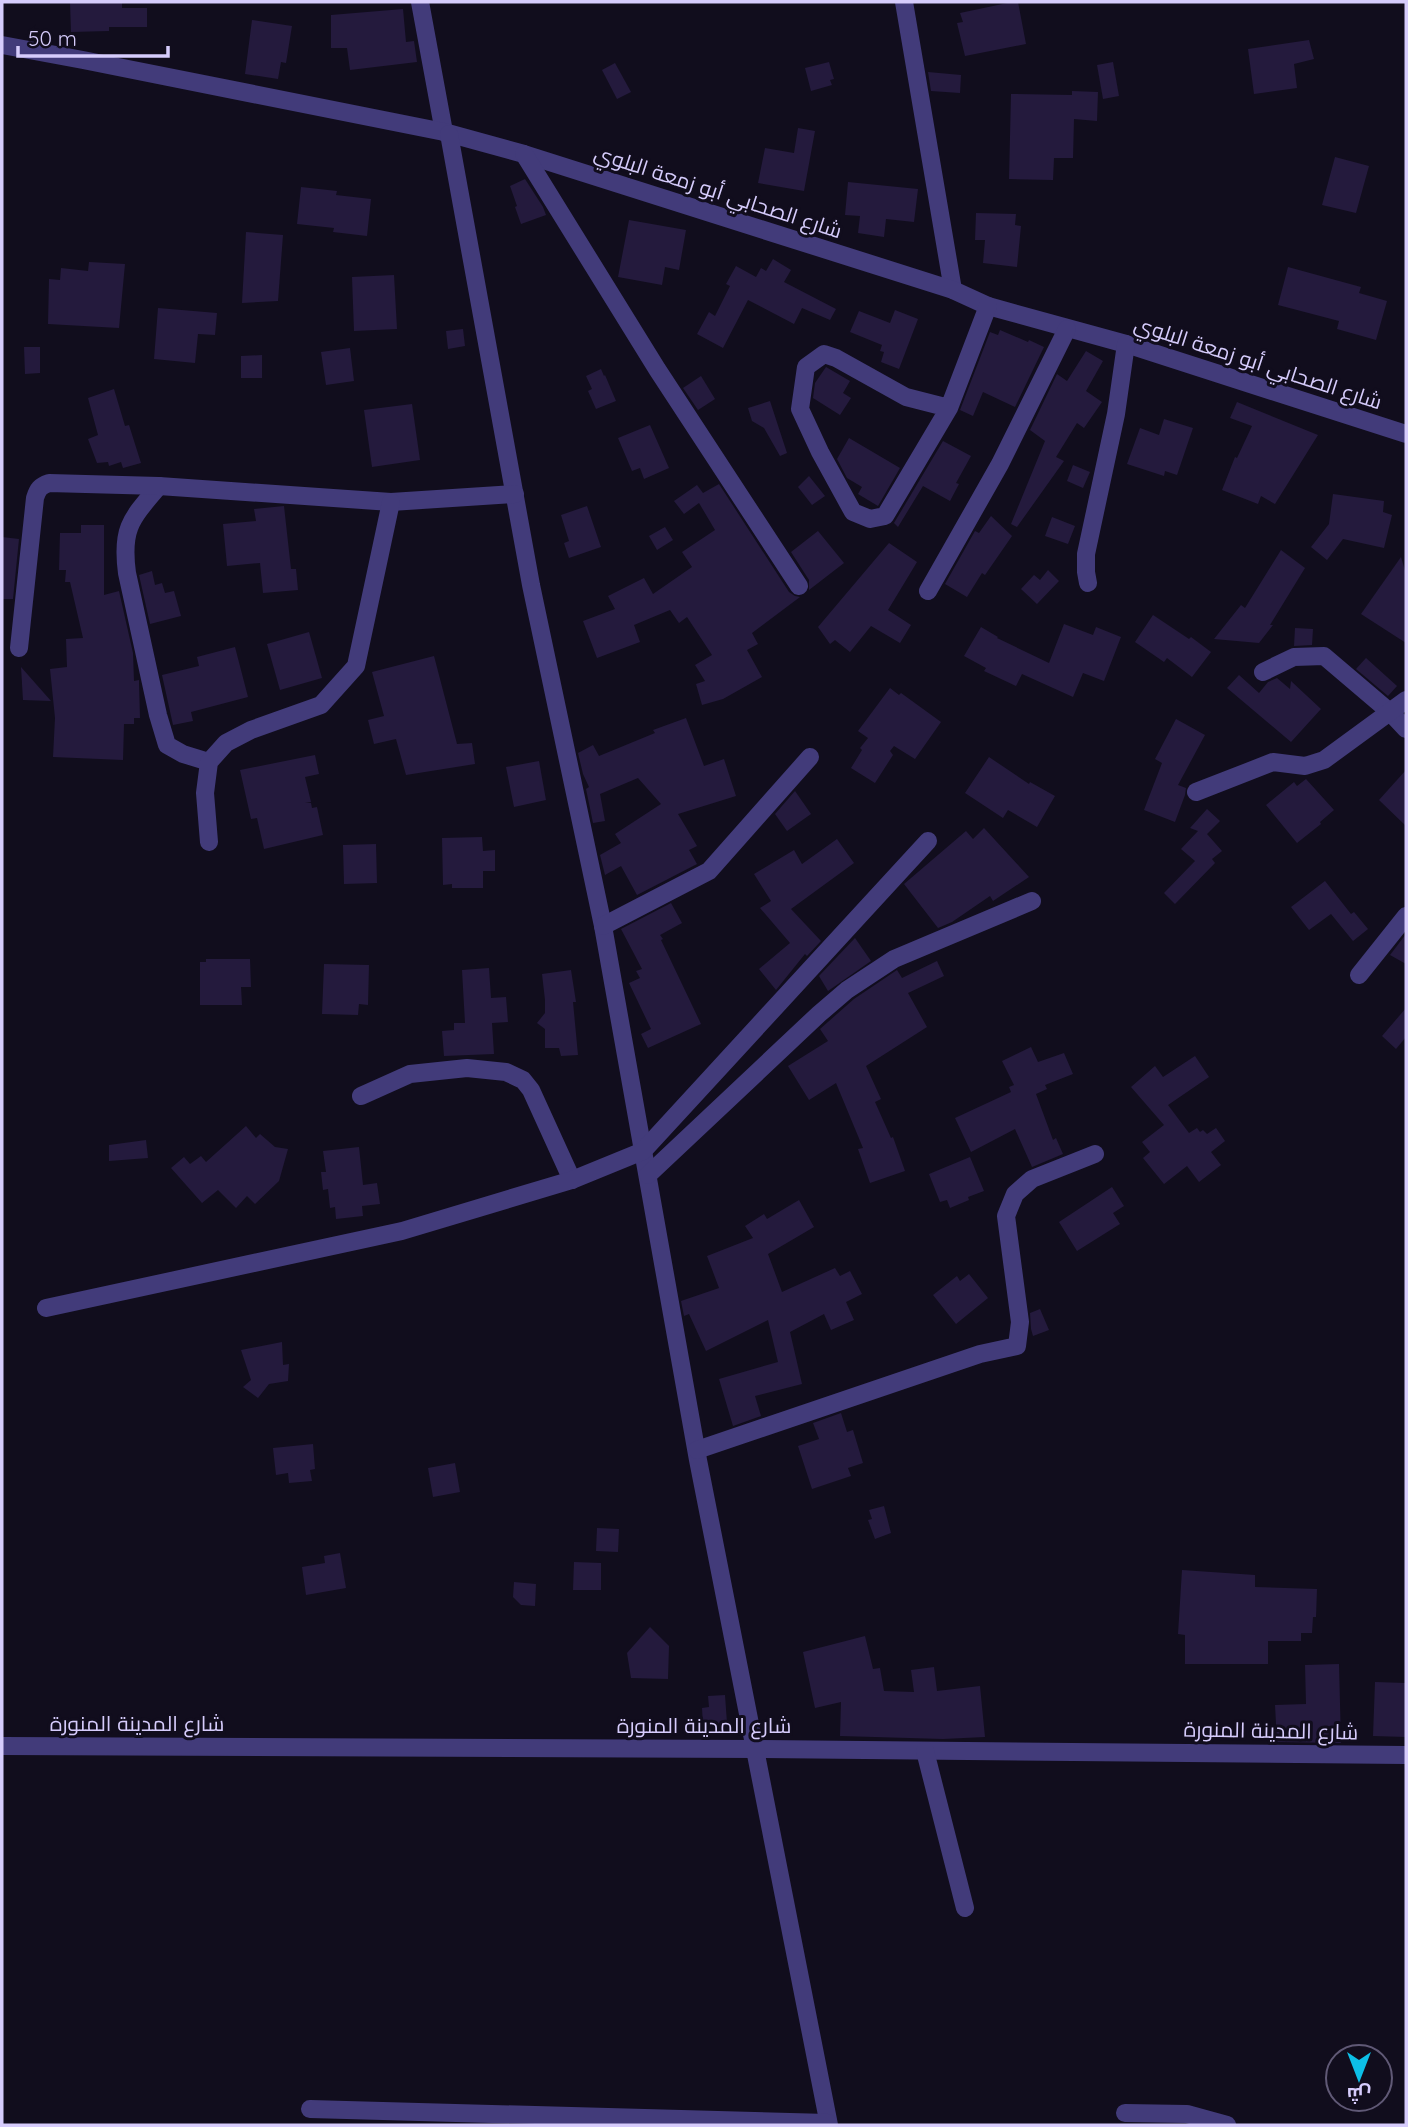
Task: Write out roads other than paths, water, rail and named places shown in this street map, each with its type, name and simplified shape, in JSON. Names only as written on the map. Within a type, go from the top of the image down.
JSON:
[{"type":"street","points":[[310,2109],[828,2124],[696,1450],[603,926],[531,584],[420,2]]},
{"type":"street","points":[[904,2],[953,290]]},
{"type":"street","name":"شارع الصحابي أبو زمعة البلوي","points":[[2,45],[446,133],[524,154],[953,290],[988,306],[1126,344],[1406,434]]},
{"type":"street","points":[[524,154],[657,369],[799,586]]},
{"type":"street","points":[[949,408],[906,397],[824,354],[806,367],[800,409],[853,512],[870,519],[885,516],[949,408],[988,306]]},
{"type":"street","points":[[928,591],[1000,464],[1067,329]]},
{"type":"street","points":[[1088,583],[1086,554],[1116,414],[1126,344]]},
{"type":"street","points":[[19,648],[38,489],[42,485],[159,486],[391,502],[515,494]]},
{"type":"street","points":[[159,486],[129,526],[124,550],[127,573],[167,745],[183,754],[209,762]]},
{"type":"street","points":[[209,842],[205,793],[209,762],[226,743],[251,730],[321,705],[356,666],[391,502]]},
{"type":"street","points":[[1263,672],[1294,657],[1324,656],[1406,729]]},
{"type":"street","points":[[1196,792],[1273,762],[1305,766],[1324,760],[1406,700]]},
{"type":"street","points":[[603,926],[709,871],[810,757]]},
{"type":"street","points":[[46,1308],[402,1231],[572,1180],[643,1151],[928,841]]},
{"type":"street","points":[[648,1175],[846,990],[894,959],[1032,901]]},
{"type":"street","points":[[1359,975],[1406,916]]},
{"type":"street","points":[[361,1096],[410,1074],[467,1068],[506,1072],[523,1080],[531,1090],[572,1180]]},
{"type":"street","points":[[696,1450],[980,1354],[1017,1346],[1020,1322],[1006,1216],[1015,1194],[1032,1180],[1095,1154]]},
{"type":"street","name":"شارع المدينة المنورة","points":[[2,1746],[1406,1755]]},
{"type":"street","points":[[925,1751],[965,1908]]},
{"type":"street","points":[[1125,2113],[1188,2114],[1227,2125]]}]
